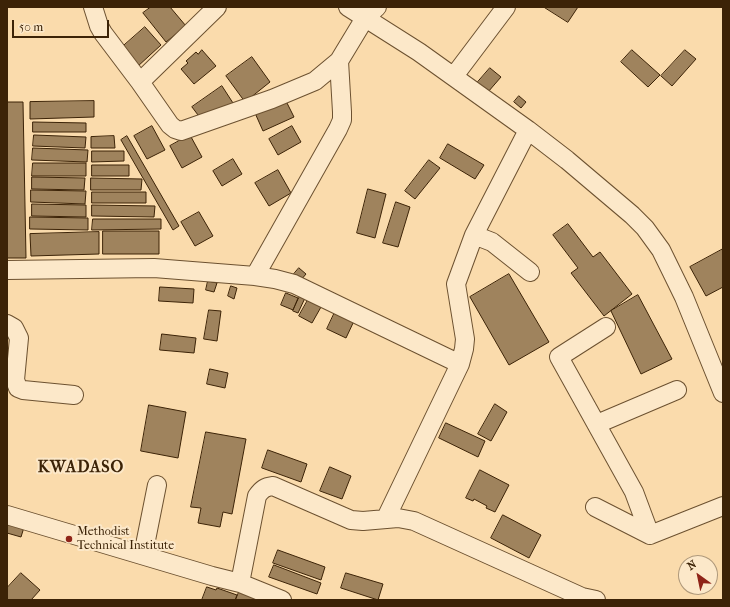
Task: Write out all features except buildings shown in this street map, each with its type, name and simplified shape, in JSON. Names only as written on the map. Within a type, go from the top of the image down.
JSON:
[{"type":"street","points":[[93,7],[103,33],[140,82],[170,126],[181,131],[272,99],[320,77],[339,61],[371,13]]},
{"type":"street","points":[[140,82],[218,7]]},
{"type":"street","points":[[348,7],[371,13],[419,52],[568,160],[645,228],[661,250],[684,297],[723,393]]},
{"type":"street","points":[[454,76],[506,7]]},
{"type":"street","points":[[256,276],[342,120],[339,61]]},
{"type":"street","points":[[386,518],[460,364],[465,338],[456,284],[474,235],[528,130]]},
{"type":"street","points":[[474,235],[492,242],[530,272]]},
{"type":"street","points":[[7,270],[154,268],[256,276],[275,279],[294,284],[460,364]]},
{"type":"street","points":[[7,324],[14,328],[19,338],[15,380],[18,388],[23,390],[74,395]]},
{"type":"street","points":[[606,327],[559,357],[634,492],[650,535]]},
{"type":"street","points":[[597,424],[677,390]]},
{"type":"street","points":[[143,555],[157,485]]},
{"type":"street","points":[[240,583],[257,496],[261,490],[267,486],[273,486],[351,520],[363,521],[398,518],[414,521],[582,597],[596,600]]},
{"type":"street","points":[[595,507],[650,535],[723,506]]},
{"type":"street","points":[[7,515],[240,583],[276,599]]},
{"type":"place","name":"Methodist Technical Institute","points":[[69,539]]},
{"type":"district","name":"KWADASO","points":[[81,468]]}]
